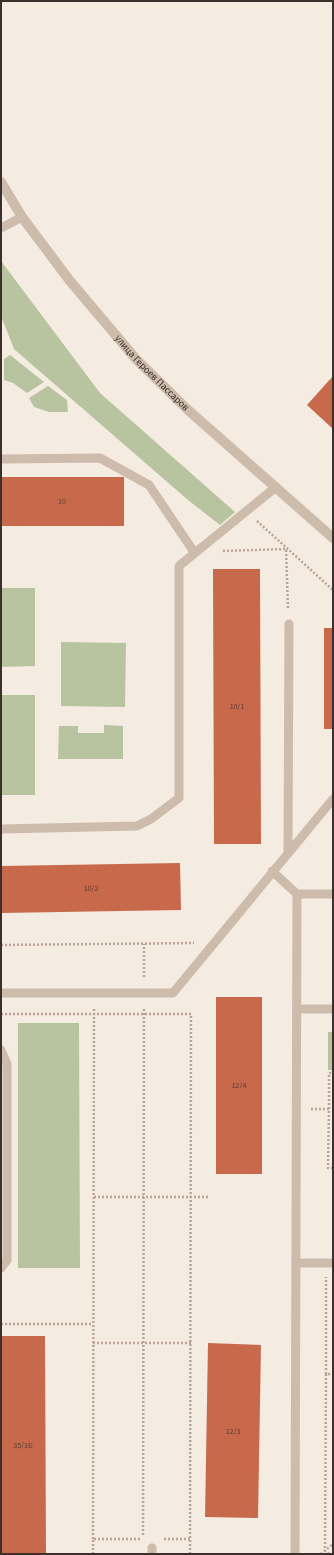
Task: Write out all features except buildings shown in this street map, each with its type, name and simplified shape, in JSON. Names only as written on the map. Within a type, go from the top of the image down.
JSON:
[{"type":"street","name":"улица Героев Пассаров","points":[[1,182],[22,217],[70,281],[136,359],[188,410],[333,538]]},
{"type":"lane","points":[[1,228],[22,217]]},
{"type":"lane","points":[[1,459],[100,458],[149,485],[194,552]]},
{"type":"lane","points":[[1,830],[137,826],[151,819],[178,798],[178,566],[276,487]]},
{"type":"lane","points":[[288,852],[289,624]]},
{"type":"lane","points":[[1,993],[174,993],[216,943],[272,871],[333,799]]},
{"type":"lane","points":[[272,871],[297,894],[333,894]]},
{"type":"lane","points":[[294,1554],[297,894]]},
{"type":"lane","points":[[297,1009],[333,1009]]},
{"type":"lane","points":[[1,1050],[7,1064],[7,1260],[1,1268]]},
{"type":"lane","points":[[296,1263],[330,1263]]},
{"type":"path","points":[[246,512],[333,590]]},
{"type":"path","points":[[194,552],[286,549]]},
{"type":"path","points":[[286,549],[289,624]]},
{"type":"path","points":[[1,945],[216,943]]},
{"type":"path","points":[[93,1539],[143,1539],[144,944]]},
{"type":"path","points":[[93,1554],[94,993]]},
{"type":"path","points":[[1,1014],[192,1014],[190,1554]]},
{"type":"path","points":[[333,1073],[329,1073],[328,1168],[333,1168]]},
{"type":"path","points":[[296,1108],[329,1109]]},
{"type":"path","points":[[94,1197],[208,1197]]},
{"type":"path","points":[[329,1554],[326,1551],[326,1374],[330,1263]]},
{"type":"path","points":[[1,1324],[93,1324]]},
{"type":"path","points":[[93,1344],[191,1344]]},
{"type":"path","points":[[326,1374],[333,1374]]},
{"type":"path","points":[[321,1554],[333,1544]]},
{"type":"green space","points":[[1,261],[100,393],[235,512],[220,525],[188,500],[14,349],[1,316]]},
{"type":"green space","points":[[10,355],[44,382],[27,393],[13,383],[4,380],[4,359]]},
{"type":"green space","points":[[48,386],[67,400],[68,412],[49,412],[34,407],[29,398]]},
{"type":"green space","points":[[1,588],[35,588],[35,666],[1,667]]},
{"type":"green space","points":[[61,642],[126,643],[125,707],[61,706]]},
{"type":"green space","points":[[1,695],[35,695],[35,795],[1,795]]},
{"type":"green space","points":[[104,725],[123,726],[123,759],[58,759],[59,726],[78,726],[78,733],[104,733]]},
{"type":"green space","points":[[18,1023],[79,1023],[80,1268],[18,1268]]},
{"type":"green space","points":[[328,1032],[333,1032],[333,1070],[328,1070]]}]
